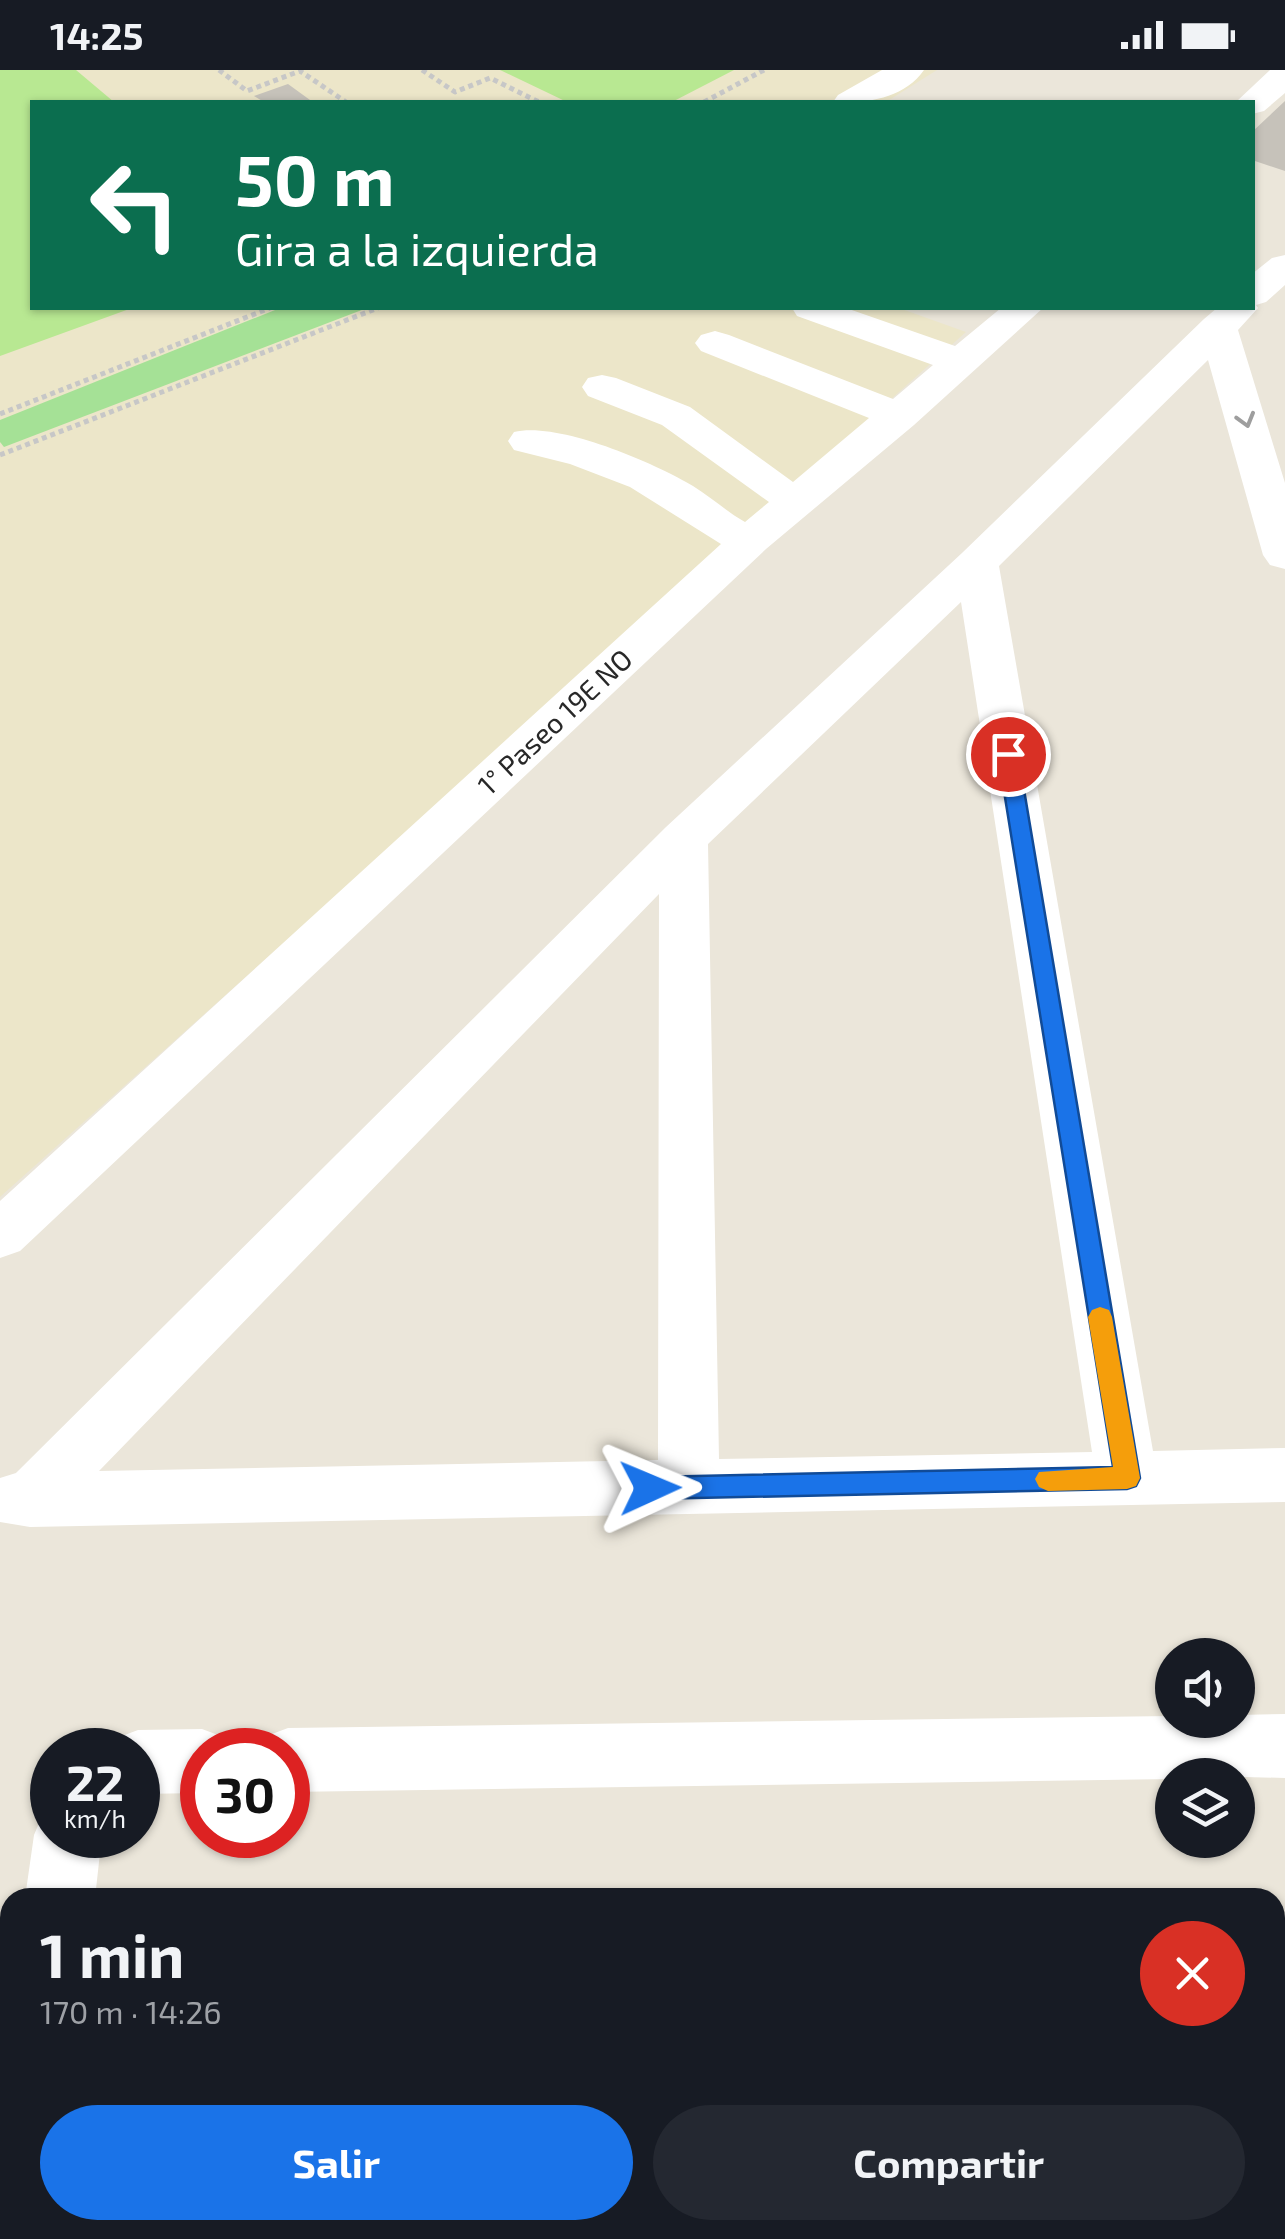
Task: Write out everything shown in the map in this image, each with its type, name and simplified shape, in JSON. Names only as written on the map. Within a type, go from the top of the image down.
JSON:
[{"type":"street","points":[[854,100],[907,70]]},
{"type":"street","points":[[1255,101],[1285,75]]},
{"type":"street","points":[[1258,293],[1285,555]]},
{"type":"street","points":[[817,310],[961,362]]},
{"type":"street","name":"1° Paseo 19E NO","points":[[0,1235],[751,540],[1022,310]]},
{"type":"street","points":[[15,1500],[683,839],[1240,310]]},
{"type":"street","points":[[715,343],[900,416]]},
{"type":"street","points":[[602,387],[676,416],[776,490],[800,500]]},
{"type":"street","points":[[529,441],[564,446],[676,494],[729,534],[751,540]]},
{"type":"street","points":[[977,563],[1127,1478]]},
{"type":"street","points":[[683,839],[689,1487]]},
{"type":"street","points":[[15,1500],[1285,1475]]},
{"type":"street","points":[[310,1760],[1285,1746]]},
{"type":"street","points":[[61,1888],[65,1858]]},
{"type":"path","points":[[218,70],[247,91],[300,71],[343,100]]},
{"type":"path","points":[[422,70],[455,92],[490,78],[536,100]]},
{"type":"path","points":[[708,100],[764,70]]},
{"type":"path","points":[[0,414],[265,310]]},
{"type":"path","points":[[0,455],[373,310]]},
{"type":"shaded area","points":[[0,70],[937,70],[889,100],[30,100],[30,310],[905,310],[966,332],[0,1197]]},
{"type":"green space","points":[[0,70],[76,70],[112,100],[30,100],[30,310],[126,310],[0,356]]},
{"type":"green space","points":[[500,70],[734,70],[676,100],[563,100]]},
{"type":"green space","points":[[275,310],[362,310],[4,447],[0,442],[0,420]]},
{"type":"building","points":[[288,84],[310,100],[261,100],[254,96]]},
{"type":"building","points":[[1285,101],[1285,171],[1255,161],[1255,129]]},
{"type":"slow traffic","points":[[1048,1479],[1127,1478],[1100,1317]]},
{"type":"route","points":[[650,1488],[1127,1478],[1008,754]]}]
